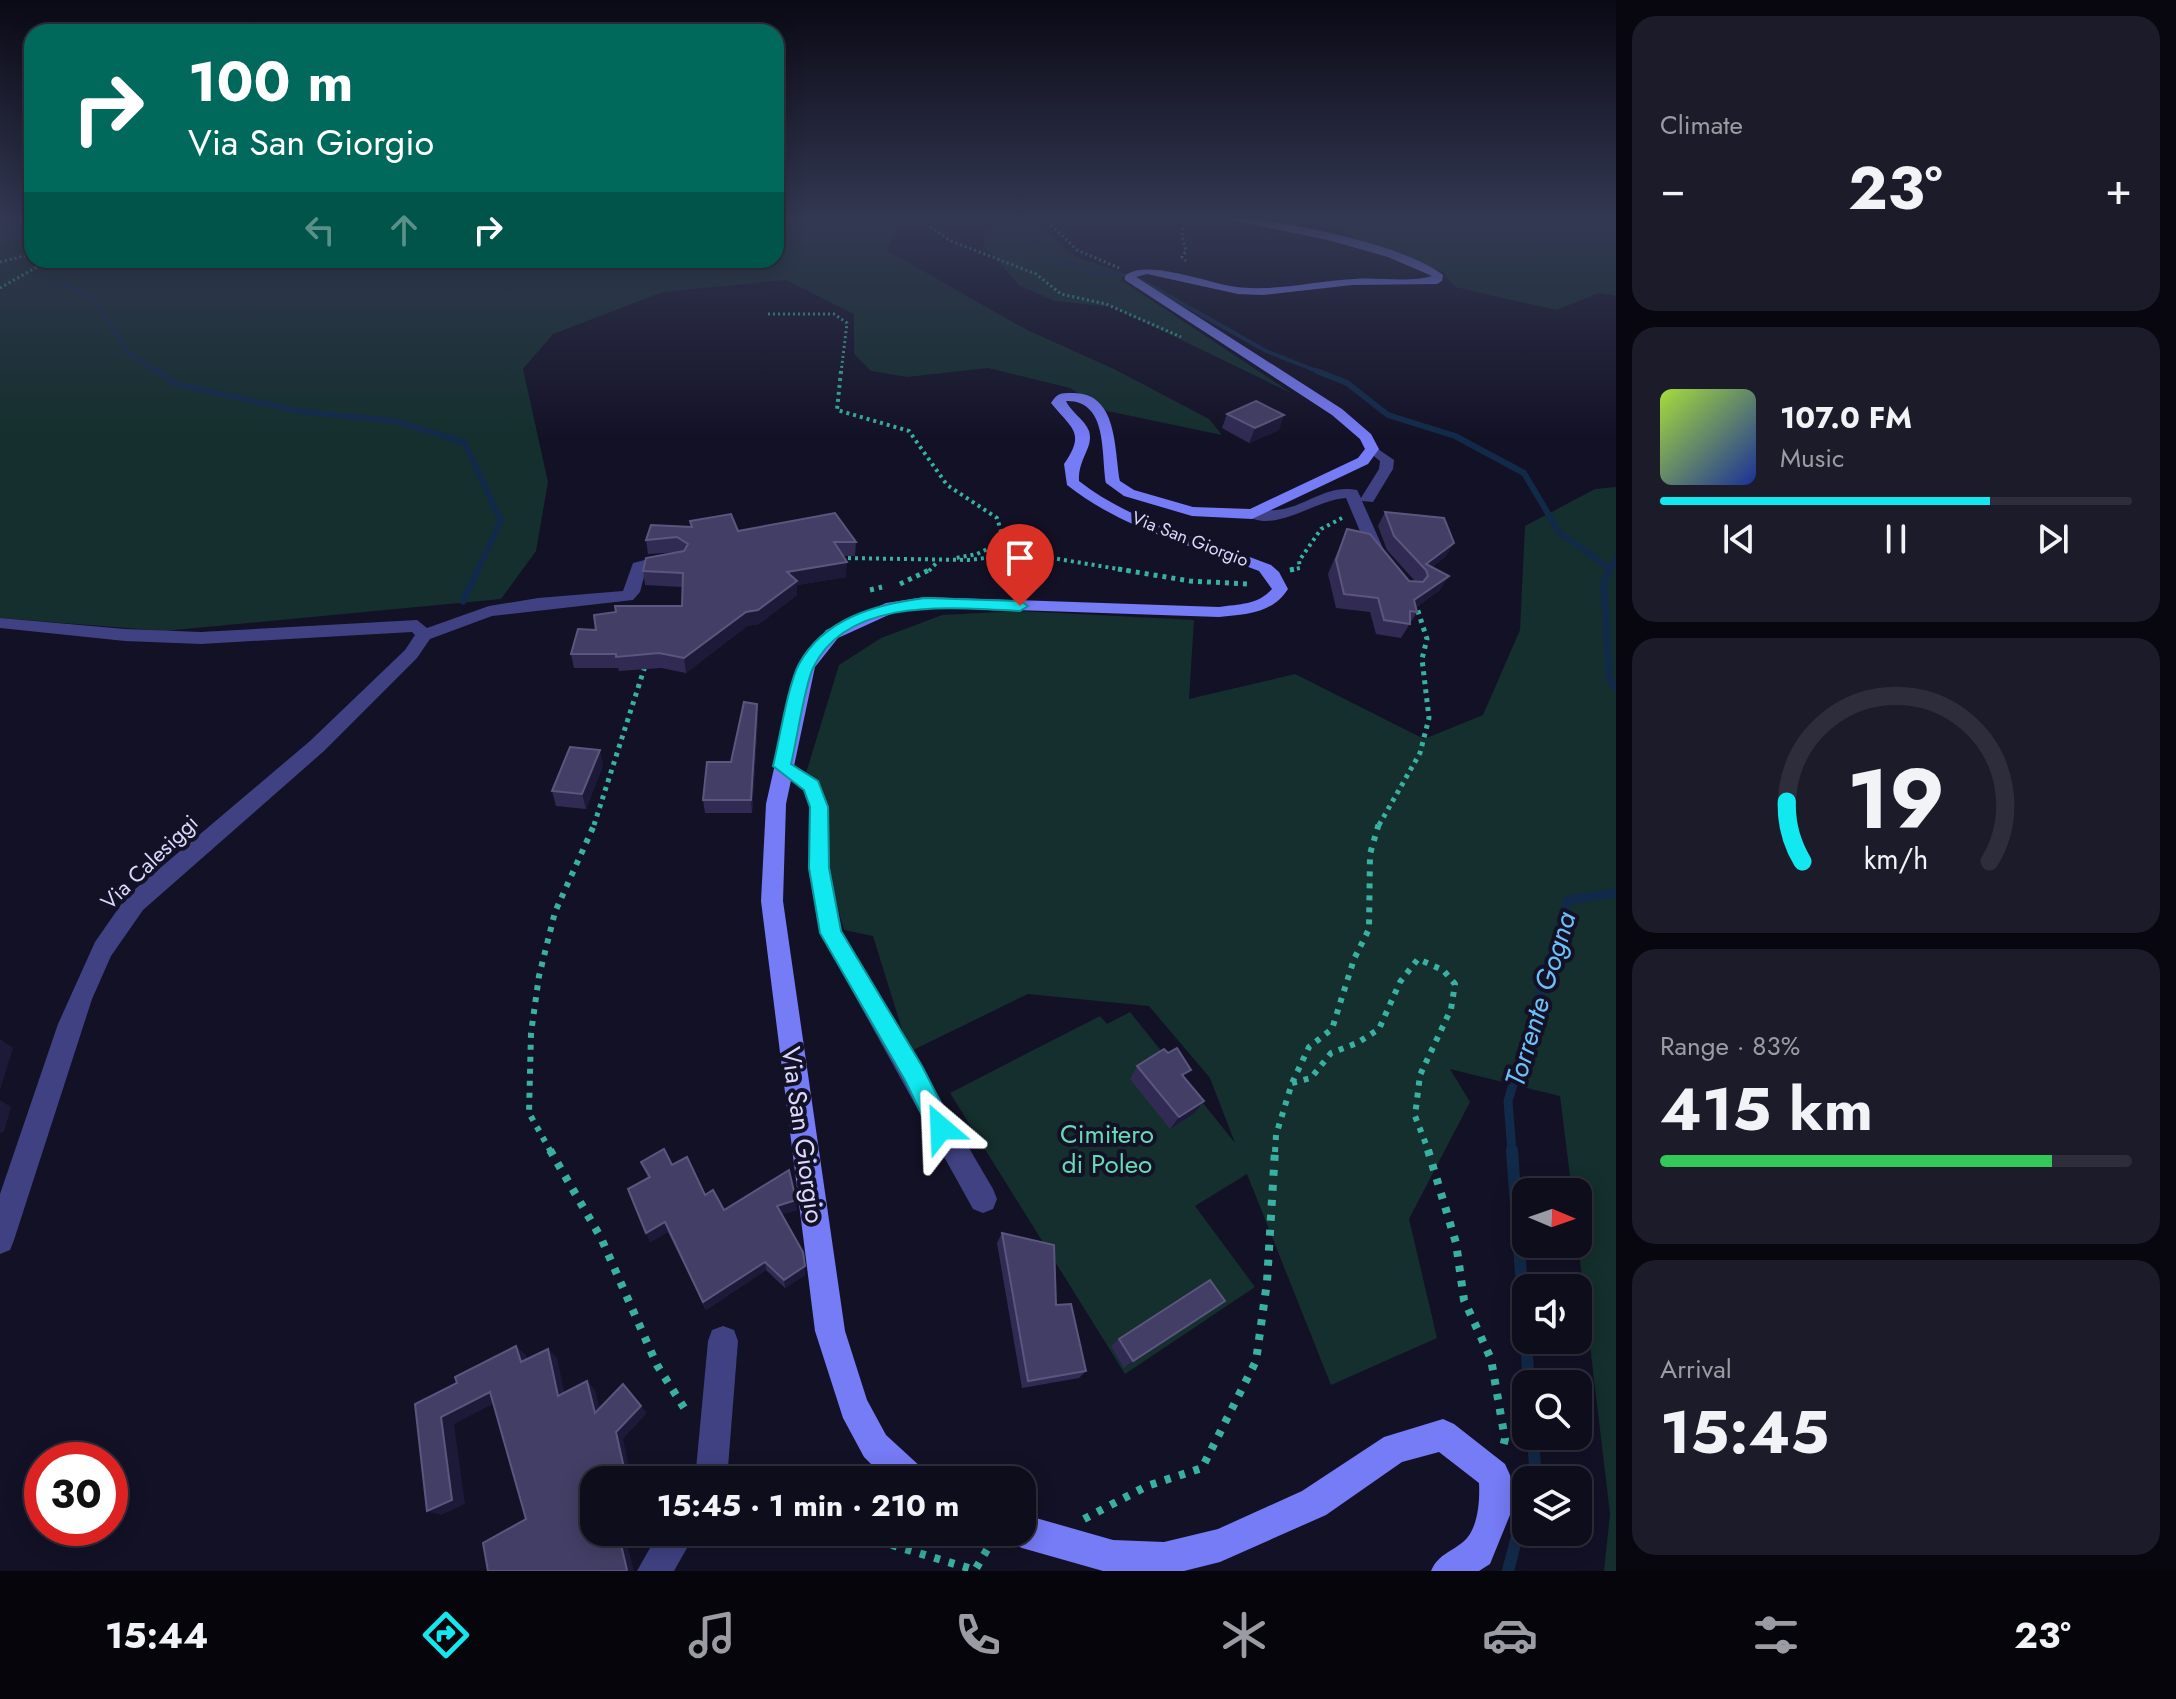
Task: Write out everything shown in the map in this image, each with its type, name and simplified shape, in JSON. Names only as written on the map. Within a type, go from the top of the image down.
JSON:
[{"type":"street","points":[[1159,291],[1337,412],[1366,437],[1368,455],[1387,460],[1386,469],[1368,499]]},
{"type":"street","points":[[1246,291],[1269,291]]},
{"type":"street","name":"Via San Giorgio","points":[[896,1466],[875,1446],[854,1407],[830,1331],[772,901],[776,804],[806,666],[832,634],[892,607],[925,602],[1219,612],[1266,605],[1280,589],[1273,575],[1244,560],[1123,513],[1084,493],[1072,482],[1071,464],[1083,446],[1082,430],[1058,403],[1061,397],[1085,397],[1096,407],[1108,433],[1113,483],[1129,493],[1192,511],[1252,514],[1368,455]]},
{"type":"street","points":[[1252,514],[1280,515],[1331,494],[1352,493],[1359,516],[1382,561],[1401,577],[1409,589]]},
{"type":"street","points":[[0,623],[125,635],[201,638],[417,626],[424,635],[489,611],[538,603],[627,596],[632,592],[639,566],[655,560],[679,559]]},
{"type":"street","name":"Via Calesiggi","points":[[0,1240],[74,1013],[112,930],[135,903],[317,746],[411,654],[424,635]]},
{"type":"street","points":[[782,766],[811,786],[819,807],[819,868],[831,933],[983,1199]]},
{"type":"street","points":[[712,1466],[723,1341]]},
{"type":"street","points":[[1036,1534],[1113,1557],[1164,1559],[1220,1545],[1314,1503],[1395,1448],[1443,1435],[1494,1475],[1497,1505],[1478,1552],[1448,1571]]},
{"type":"street","points":[[654,1571],[670,1546]]},
{"type":"path","points":[[1058,291],[1106,304],[1189,340]]},
{"type":"path","points":[[768,314],[834,314],[847,323],[837,410],[909,431],[947,485],[997,518],[1001,531],[998,544],[977,554],[938,561],[927,573],[908,582],[870,590]]},
{"type":"path","points":[[839,558],[938,561],[1022,553],[1190,581],[1255,584],[1273,575],[1300,568],[1299,561],[1311,546],[1315,534],[1330,520],[1359,516]]},
{"type":"path","points":[[1058,1540],[1090,1515],[1147,1486],[1202,1468],[1256,1361],[1267,1282],[1276,1135],[1292,1083],[1309,1047],[1332,1029],[1354,959],[1369,929],[1370,854],[1380,821],[1420,753],[1429,718],[1422,659],[1427,639],[1421,614],[1409,589]]},
{"type":"path","points":[[650,650],[591,835],[555,912],[539,976],[531,1033],[529,1113],[601,1238],[657,1365],[690,1417]]},
{"type":"path","points":[[1292,1083],[1311,1078],[1331,1053],[1357,1043],[1379,1029],[1400,982],[1418,959],[1443,970],[1455,984],[1451,1009],[1420,1075],[1415,1116],[1435,1168],[1456,1243],[1464,1300],[1491,1359],[1505,1439],[1494,1475]]},
{"type":"path","points":[[895,1546],[975,1570],[990,1546]]},
{"type":"green space","points":[[0,291],[670,291],[553,334],[523,369],[548,482],[536,551],[501,599],[164,631],[0,618]]},
{"type":"green space","points":[[809,291],[959,291],[1027,330],[1114,369],[1209,419],[1222,435],[1107,411],[1070,388],[988,368],[907,377],[871,371],[854,354],[854,314]]},
{"type":"green space","points":[[1032,291],[1138,291],[1293,394],[1113,307],[1055,301]]},
{"type":"green space","points":[[1474,291],[1616,291],[1616,296],[1599,293],[1556,310]]},
{"type":"green space","name":"Cimitero di Poleo","points":[[1616,487],[1616,1571],[1604,1571],[1610,1514],[1591,1354],[1592,1274],[1582,1274],[1580,1258],[1592,1258],[1592,1178],[1570,1178],[1560,1096],[1450,1069],[1470,1102],[1409,1219],[1437,1338],[1331,1385],[1247,1174],[1195,1206],[1255,1287],[1125,1374],[950,1093],[1100,1016],[1107,1024],[1130,1012],[1235,1143],[1210,1078],[1149,1006],[1028,994],[909,1052],[873,936],[844,930],[803,783],[839,665],[881,638],[942,615],[1020,611],[1194,620],[1189,699],[1295,674],[1424,739],[1483,715],[1520,630],[1525,526],[1595,489]]},
{"type":"building","points":[[1256,401],[1284,415],[1255,428],[1227,414]]},
{"type":"building","points":[[1385,512],[1444,518],[1454,543],[1426,564],[1449,576],[1414,600],[1417,612],[1410,611],[1410,624],[1384,620],[1378,598],[1344,594],[1336,560],[1347,529],[1370,534],[1409,581],[1423,582],[1428,576],[1426,570],[1394,536]]},
{"type":"building","points":[[835,513],[856,542],[834,542],[847,562],[787,572],[797,581],[758,610],[746,612],[684,658],[659,653],[616,657],[616,654],[571,654],[578,629],[596,630],[594,615],[616,612],[615,606],[682,606],[683,573],[643,571],[646,558],[684,551],[688,544],[677,537],[646,540],[651,525],[692,527],[690,521],[731,514],[738,531]]},
{"type":"building","points":[[744,702],[757,704],[751,800],[703,800],[707,762],[731,762]]},
{"type":"building","points":[[570,747],[600,750],[582,794],[552,791]]},
{"type":"building","points":[[1177,1048],[1191,1070],[1182,1075],[1204,1101],[1179,1117],[1137,1066],[1164,1049],[1168,1053]]},
{"type":"building","points":[[664,1149],[672,1165],[687,1157],[705,1195],[713,1190],[724,1210],[789,1170],[796,1200],[777,1206],[803,1252],[805,1266],[784,1280],[765,1262],[703,1302],[665,1222],[646,1233],[628,1189],[650,1177],[641,1162]]},
{"type":"building","points":[[1002,1233],[1054,1245],[1056,1305],[1071,1304],[1086,1371],[1028,1381]]},
{"type":"building","points":[[1210,1280],[1225,1301],[1133,1361],[1119,1339]]},
{"type":"building","points":[[516,1346],[521,1362],[548,1349],[558,1396],[587,1381],[595,1413],[623,1384],[641,1406],[616,1432],[624,1466],[580,1466],[580,1546],[621,1546],[626,1571],[488,1571],[483,1543],[526,1519],[490,1392],[441,1417],[452,1500],[427,1511],[415,1404],[457,1383],[455,1377]]},
{"type":"waterway","points":[[78,291],[94,299],[129,353],[159,372]]},
{"type":"waterway","points":[[1160,291],[1266,351],[1322,373]]},
{"type":"waterway","points":[[1317,371],[1322,373]]},
{"type":"waterway","points":[[159,372],[176,384],[298,411],[394,421],[464,442],[501,521],[477,571]]},
{"type":"waterway","points":[[1322,373],[1347,383],[1388,415],[1455,436],[1524,473],[1559,532],[1609,568]]},
{"type":"waterway","name":"Torrente Gogna","points":[[1609,571],[1616,559]]},
{"type":"waterway","points":[[463,601],[478,569]]},
{"type":"waterway","name":"Torrente Gogna","points":[[1611,569],[1604,581],[1609,678],[1616,688]]},
{"type":"waterway","name":"Torrente Gogna","points":[[1512,1152],[1508,1101],[1568,900],[1616,893]]},
{"type":"waterway","name":"Torrente Gogna","points":[[1512,1150],[1528,1370]]},
{"type":"waterway","name":"Torrente Gogna","points":[[1534,1450],[1535,1466]]},
{"type":"waterway","name":"Torrente Gogna","points":[[1508,1571],[1514,1546]]},
{"type":"route","points":[[941,1128],[914,1074],[831,933],[819,868],[819,807],[811,786],[782,766],[806,666],[832,634],[892,607],[925,602],[1020,606]]}]
